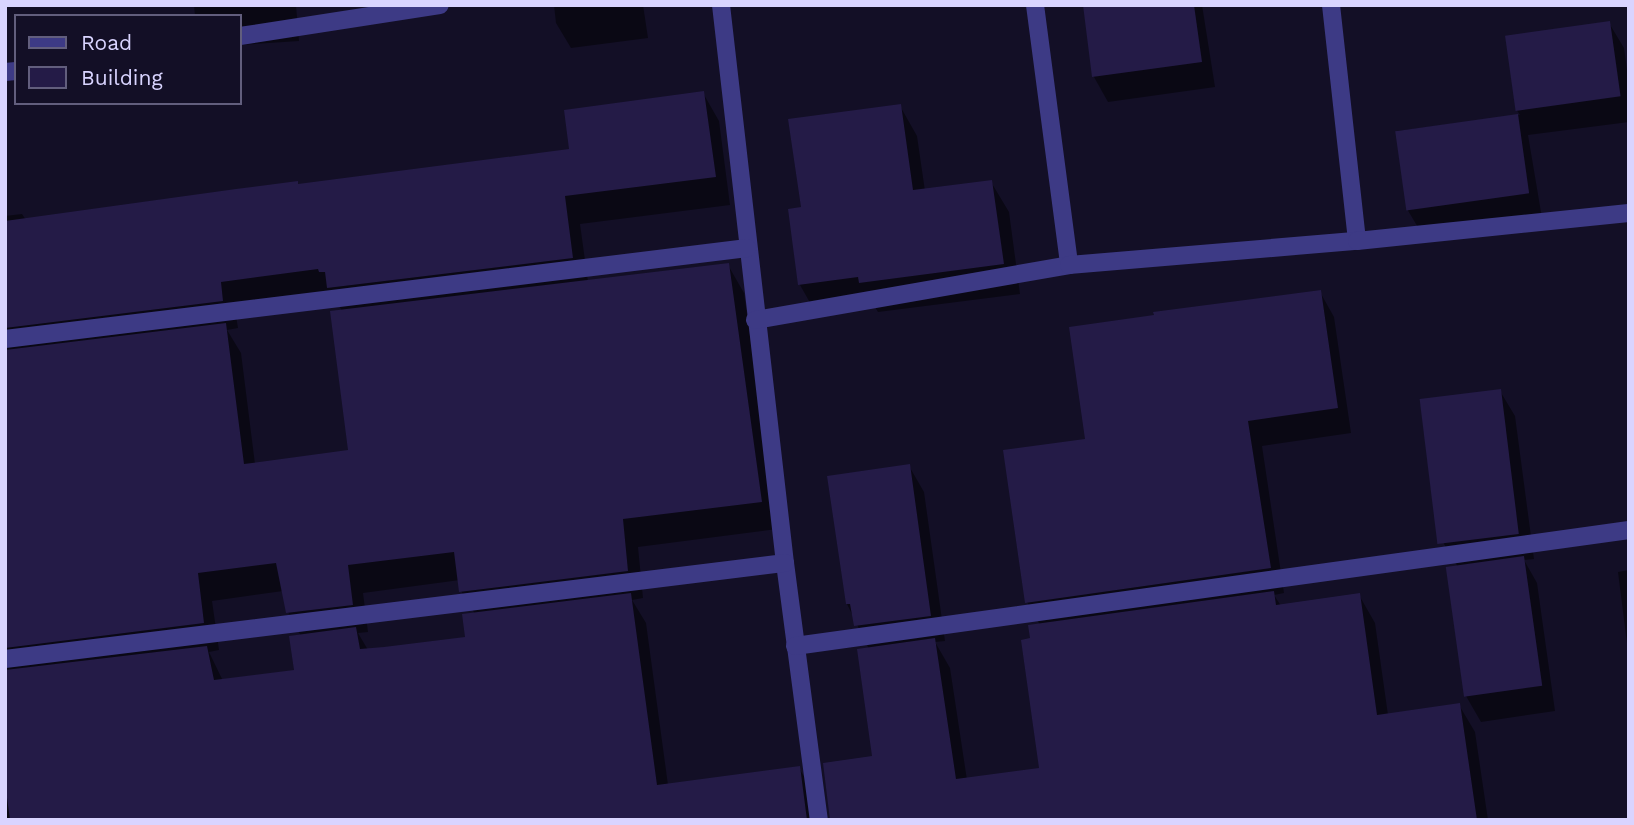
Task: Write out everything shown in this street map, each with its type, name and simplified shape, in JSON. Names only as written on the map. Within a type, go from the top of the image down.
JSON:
[{"type":"street","points":[[242,36],[440,5]]},
{"type":"street","points":[[721,5],[755,320],[819,820]]},
{"type":"street","points":[[1035,5],[1069,264]]},
{"type":"street","points":[[1331,5],[1357,241]]},
{"type":"street","points":[[755,320],[1069,264],[1357,241],[1629,213]]},
{"type":"street","points":[[5,339],[747,248]]},
{"type":"street","points":[[795,646],[1629,530]]},
{"type":"street","points":[[5,659],[785,563]]},
{"type":"building","points":[[1083,5],[1194,5],[1202,62],[1092,77]]},
{"type":"building","points":[[1610,21],[1621,96],[1516,111],[1505,36]]},
{"type":"building","points":[[704,91],[716,177],[565,196],[573,258],[327,288],[325,272],[319,272],[318,269],[221,282],[223,301],[5,328],[5,221],[298,181],[298,184],[569,149],[564,110]]},
{"type":"building","points":[[901,104],[913,190],[992,180],[1004,264],[859,283],[858,277],[798,285],[788,209],[801,207],[788,119]]},
{"type":"building","points":[[1518,114],[1529,193],[1406,210],[1395,131]]},
{"type":"building","points":[[729,263],[762,502],[623,519],[628,571],[459,592],[454,552],[348,565],[353,605],[286,613],[276,563],[198,573],[204,623],[5,648],[5,350],[226,323],[244,464],[348,450],[330,311]]},
{"type":"building","points":[[1321,290],[1338,408],[1248,421],[1271,568],[1025,603],[1003,450],[1085,439],[1069,327],[1154,315],[1153,312]]},
{"type":"building","points":[[1501,389],[1519,534],[1437,544],[1420,399]]},
{"type":"building","points":[[910,464],[931,616],[854,626],[850,604],[846,604],[827,476]]},
{"type":"building","points":[[1524,556],[1542,686],[1464,697],[1446,567]]},
{"type":"building","points":[[1274,591],[1276,605],[1360,593],[1377,715],[1460,703],[1477,820],[830,820],[823,763],[872,756],[857,649],[935,638],[956,779],[1039,768],[1021,640],[1030,638],[1028,625]]},
{"type":"building","points":[[631,593],[657,785],[800,766],[807,820],[10,820],[5,783],[5,670],[207,646],[214,680],[294,670],[289,636],[356,627],[360,649],[465,637],[462,614]]}]
